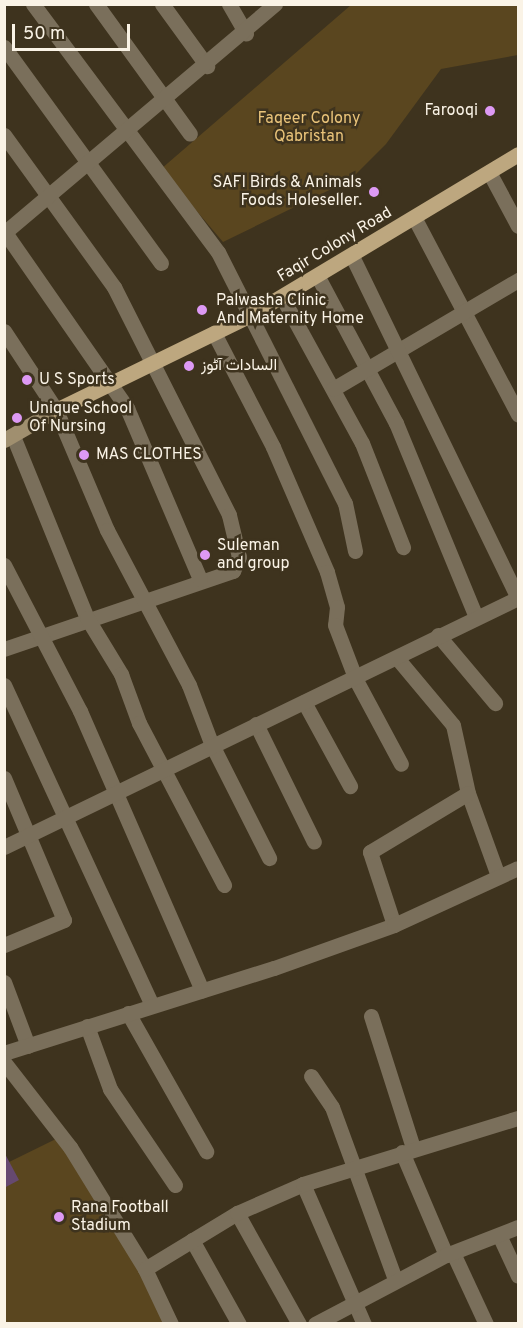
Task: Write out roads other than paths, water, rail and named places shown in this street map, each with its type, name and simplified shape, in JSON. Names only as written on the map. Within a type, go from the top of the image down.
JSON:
[{"type":"main road","name":"Faqir Colony Road","points":[[9,438],[148,361],[248,317],[415,219],[519,154]]},
{"type":"street","points":[[33,4],[218,252],[248,317],[345,503],[355,552]]},
{"type":"street","points":[[96,4],[190,134]]},
{"type":"street","points":[[162,4],[207,66]]},
{"type":"street","points":[[229,4],[246,34]]},
{"type":"street","points":[[200,579],[127,408],[106,383],[5,232],[246,34],[275,4]]},
{"type":"street","points":[[4,47],[87,165],[161,263]]},
{"type":"street","points":[[4,135],[114,287],[148,361],[229,515],[239,557],[233,571],[200,579],[142,599],[38,635],[4,650]]},
{"type":"street","points":[[489,172],[519,226]]},
{"type":"street","points":[[415,219],[468,311],[519,414]]},
{"type":"street","points":[[4,847],[211,743],[356,681],[476,617],[513,604],[517,593],[352,256]]},
{"type":"street","points":[[318,277],[396,423],[476,617]]},
{"type":"street","points":[[333,389],[519,280]]},
{"type":"street","points":[[282,297],[362,443],[403,547]]},
{"type":"street","points":[[4,331],[56,410],[142,599],[189,685],[211,743],[269,858]]},
{"type":"street","points":[[214,333],[273,447],[327,572],[337,606],[335,625],[356,681],[401,764]]},
{"type":"street","points":[[9,438],[87,618],[121,674],[162,768],[224,885]]},
{"type":"street","points":[[4,565],[38,635],[80,711],[113,794],[202,990]]},
{"type":"street","points":[[438,636],[495,703]]},
{"type":"street","points":[[397,658],[453,725],[468,793],[498,876]]},
{"type":"street","points":[[4,685],[68,816],[152,1005]]},
{"type":"street","points":[[304,702],[350,786]]},
{"type":"street","points":[[256,724],[314,842]]},
{"type":"street","points":[[4,778],[30,834],[64,920],[4,945]]},
{"type":"street","points":[[394,925],[370,852],[468,793]]},
{"type":"street","points":[[4,1053],[202,990],[394,925],[519,868]]},
{"type":"street","points":[[4,982],[28,1046]]},
{"type":"street","points":[[128,1013],[206,1151]]},
{"type":"street","points":[[371,1016],[408,1150],[449,1254],[486,1323]]},
{"type":"street","points":[[87,1026],[110,1089],[175,1185]]},
{"type":"street","points":[[4,1062],[70,1147],[144,1269],[171,1323]]},
{"type":"street","points":[[311,1076],[332,1107],[395,1279]]},
{"type":"street","points":[[144,1269],[237,1213],[303,1184],[408,1150],[519,1118]]},
{"type":"street","points":[[303,1184],[364,1323]]},
{"type":"street","points":[[237,1213],[299,1323]]},
{"type":"street","points":[[315,1323],[354,1299],[395,1279],[449,1254],[519,1227]]},
{"type":"street","points":[[499,1235],[519,1276]]},
{"type":"street","points":[[192,1240],[239,1323]]},
{"type":"place","name":"Farooqi","points":[[490,111]]},
{"type":"place","name":"SAFI Birds & Animals Foods Holeseller.","points":[[374,192]]},
{"type":"place","name":"Palwasha Clinic And Maternity Home","points":[[202,310]]},
{"type":"place","name":"السادات آٹوز","points":[[189,366]]},
{"type":"place","name":"U S Sports","points":[[27,380]]},
{"type":"place","name":"Unique School Of Nursing","points":[[17,418]]},
{"type":"place","name":"MAS CLOTHES","points":[[84,455]]},
{"type":"place","name":"Suleman and group","points":[[205,555]]},
{"type":"place","name":"Rana Football Stadium","points":[[59,1217]]},
{"type":"park label","name":"Faqeer Colony Qabristan","points":[[309,128]]}]
